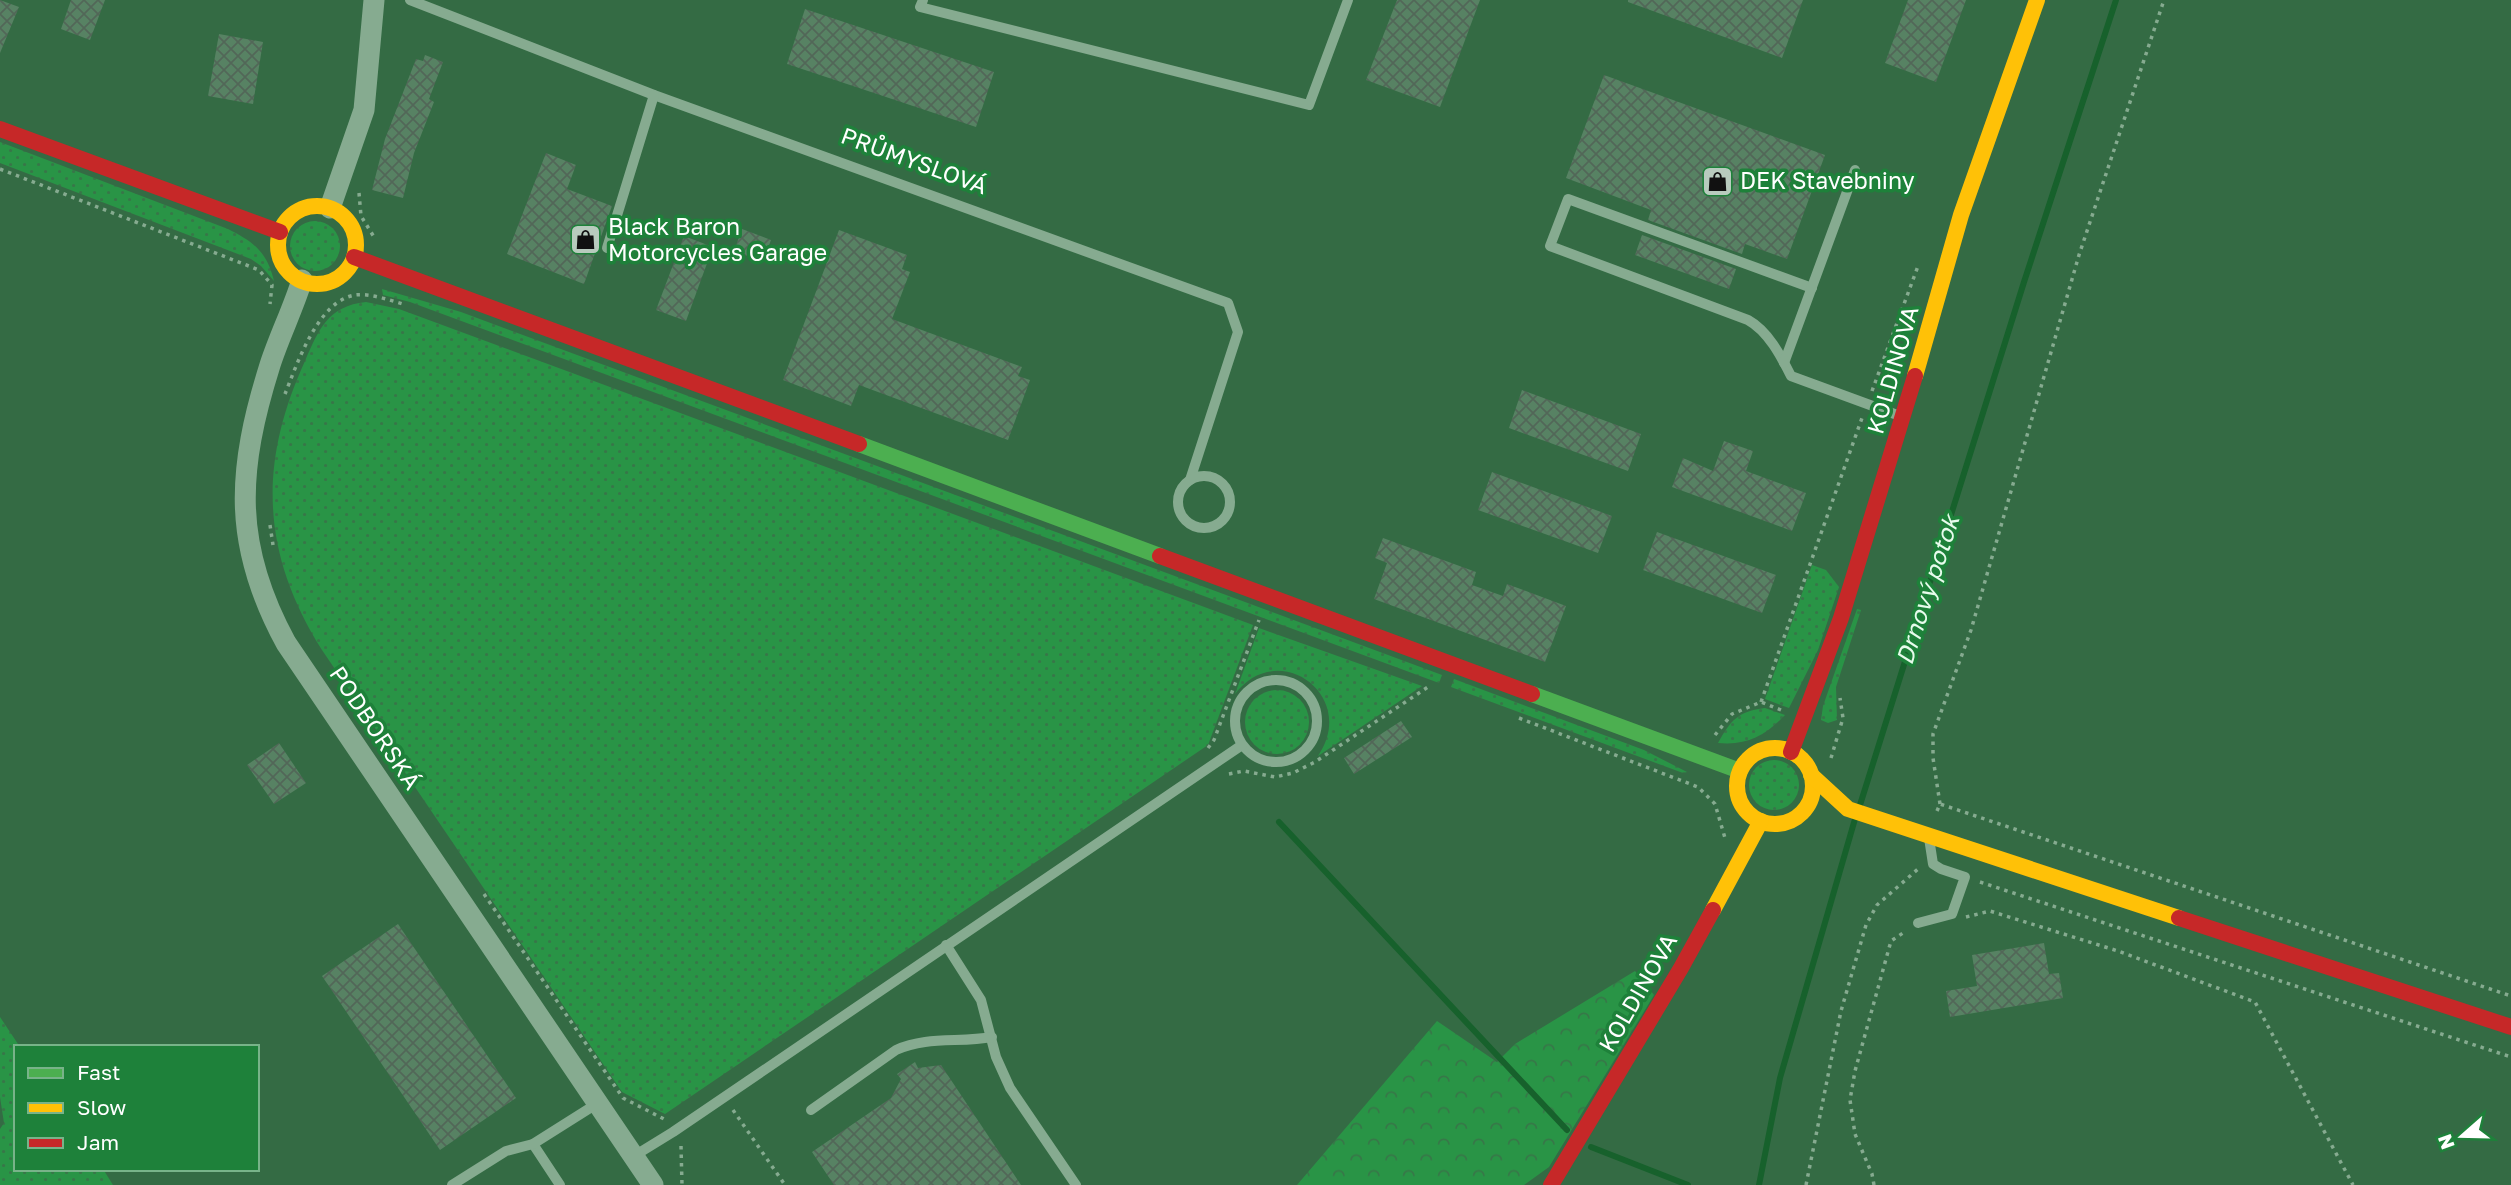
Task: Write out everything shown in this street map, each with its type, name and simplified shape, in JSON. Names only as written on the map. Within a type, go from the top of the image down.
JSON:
[{"type":"main road","name":"KOLDINOVA","points":[[1791,752],[1841,618],[1961,215],[2037,0]]},
{"type":"main road","points":[[0,129],[280,232]]},
{"type":"main road","points":[[318,206],[330,208],[351,226],[356,241],[354,257],[345,272],[335,279],[319,284],[302,280],[289,271],[280,257],[280,232],[289,218],[302,209],[318,206]]},
{"type":"main road","points":[[354,257],[1740,771]]},
{"type":"main road","points":[[1811,775],[1811,795],[1802,812],[1790,821],[1775,824],[1761,821],[1750,815],[1738,795],[1740,771],[1746,761],[1756,753],[1779,748],[1800,758],[1811,775],[1840,806]]},
{"type":"main road","points":[[1802,812],[1840,806],[2511,1027]]},
{"type":"main road","name":"KOLDINOVA","points":[[1551,1185],[1681,968],[1761,821]]},
{"type":"street","points":[[330,208],[364,110],[374,0]]},
{"type":"street","name":"PODBORSKÁ","points":[[302,280],[271,363],[254,420],[244,482],[246,530],[256,577],[269,612],[294,654],[653,1185]]},
{"type":"lane","name":"PRŮMYSLOVÁ","points":[[410,0],[654,95],[1228,303],[1238,332],[1190,480]]},
{"type":"lane","points":[[923,0],[920,7],[1309,105],[1348,0]]},
{"type":"lane","points":[[607,248],[654,95]]},
{"type":"lane","points":[[1784,363],[1855,170]]},
{"type":"lane","points":[[1812,288],[1568,199],[1550,246],[1748,320],[1760,326],[1791,376],[1903,417]]},
{"type":"lane","points":[[1206,475],[1215,477],[1228,489],[1231,506],[1222,522],[1206,528],[1197,527],[1184,518],[1178,501],[1183,486],[1190,480],[1206,475]]},
{"type":"lane","points":[[1273,680],[1288,681],[1311,698],[1317,712],[1318,726],[1309,746],[1293,760],[1279,763],[1265,761],[1251,755],[1242,745],[1236,731],[1235,717],[1239,703],[1253,687],[1273,680]]},
{"type":"lane","points":[[634,1156],[1242,745]]},
{"type":"lane","points":[[1918,923],[1952,914],[1965,877],[1933,864],[1929,836]]},
{"type":"lane","points":[[946,945],[981,1000],[996,1057],[1010,1088],[1076,1185]]},
{"type":"lane","points":[[811,1110],[896,1050],[910,1044],[931,1039],[974,1040],[992,1037]]},
{"type":"lane","points":[[452,1185],[506,1151],[533,1144],[598,1103]]},
{"type":"lane","points":[[533,1144],[561,1185]]},
{"type":"path","points":[[1935,818],[1940,804],[1933,758],[1933,734],[1971,630],[2079,255],[2164,0]]},
{"type":"path","points":[[0,169],[259,270],[272,285],[270,304],[292,312]]},
{"type":"path","points":[[359,185],[361,216],[375,238]]},
{"type":"path","points":[[1868,402],[1918,265]]},
{"type":"path","points":[[375,297],[384,268]]},
{"type":"path","points":[[285,396],[301,354],[318,323],[335,306],[354,295],[375,297],[414,308]]},
{"type":"path","points":[[1760,702],[1863,415]]},
{"type":"path","points":[[269,519],[275,556]]},
{"type":"path","points":[[1205,752],[1214,740],[1259,620]]},
{"type":"path","points":[[1221,779],[1228,774],[1244,771],[1275,777],[1293,773],[1315,762],[1431,685],[1419,680]]},
{"type":"path","points":[[1507,714],[1698,787],[1715,804],[1723,834],[1728,842],[1744,851]]},
{"type":"path","points":[[1940,804],[2511,996]]},
{"type":"path","points":[[1806,1185],[1842,1011],[1866,925],[1877,905],[1918,870],[1929,836]]},
{"type":"path","points":[[1965,877],[2511,1058]]},
{"type":"path","points":[[481,890],[622,1098],[664,1119],[673,1132],[681,1145],[682,1185]]},
{"type":"path","points":[[1952,914],[1966,917],[1990,911],[2118,951],[2255,1002],[2353,1185]]},
{"type":"path","points":[[1874,1185],[1855,1134],[1850,1100],[1855,1071],[1891,941],[1918,923]]},
{"type":"path","points":[[723,1117],[733,1110],[785,1185]]},
{"type":"green space","points":[[0,142],[228,229],[258,249],[268,262],[274,281],[251,259],[0,163]]},
{"type":"green space","points":[[315,221],[333,228],[340,246],[333,264],[315,271],[297,264],[290,246],[297,228]]},
{"type":"green space","points":[[382,289],[461,312],[1442,675],[1439,683],[410,302],[383,295]]},
{"type":"green space","points":[[366,302],[399,309],[1253,625],[1208,745],[665,1114],[622,1092],[322,650],[302,614],[287,578],[277,543],[273,508],[279,436],[290,399],[320,329],[342,308]]},
{"type":"green space","points":[[1812,565],[1826,570],[1839,587],[1818,650],[1789,708],[1765,699]]},
{"type":"green space","points":[[1857,609],[1861,610],[1836,687],[1837,720],[1828,723],[1821,720],[1823,706]]},
{"type":"green space","points":[[1259,628],[1422,686],[1318,756],[1328,734],[1328,713],[1321,695],[1308,681],[1291,673],[1272,671],[1253,678],[1235,694]]},
{"type":"green space","points":[[1454,679],[1644,750],[1687,772],[1683,773],[1451,687]]},
{"type":"green space","points":[[1277,690],[1295,696],[1303,704],[1309,722],[1303,740],[1295,748],[1277,754],[1259,748],[1251,740],[1245,722],[1251,704],[1259,696]]},
{"type":"green space","points":[[1765,708],[1785,715],[1755,738],[1738,743],[1718,743],[1736,718]]},
{"type":"green space","points":[[1774,760],[1792,767],[1799,785],[1792,803],[1774,810],[1756,803],[1749,785],[1756,767]]},
{"type":"green space","points":[[1635,971],[1654,995],[1549,1167],[1524,1185],[1297,1185],[1437,1021],[1497,1062],[1515,1044]]},
{"type":"green space","points":[[0,1017],[19,1045],[14,1045],[14,1171],[104,1171],[113,1185],[0,1185],[0,1129],[4,1123],[0,1097]]},
{"type":"building","points":[[0,0],[19,7],[0,53]]},
{"type":"building","points":[[71,0],[105,0],[90,40],[61,29]]},
{"type":"building","points":[[1397,0],[1480,0],[1440,107],[1366,80]]},
{"type":"building","points":[[1628,0],[1803,0],[1782,58]]},
{"type":"building","points":[[1908,0],[1966,0],[1936,82],[1885,63]]},
{"type":"building","points":[[805,9],[994,72],[976,127],[787,64]]},
{"type":"building","points":[[219,34],[263,42],[253,104],[208,96]]},
{"type":"building","points":[[425,55],[443,62],[429,99],[434,102],[414,153],[403,198],[372,190],[385,139],[416,59],[423,61]]},
{"type":"building","points":[[1604,75],[1825,155],[1787,259],[1745,244],[1742,254],[1648,220],[1651,210],[1566,178]]},
{"type":"building","points":[[546,153],[576,165],[567,189],[612,206],[584,284],[507,254]]},
{"type":"building","points":[[742,229],[771,240],[763,262],[734,251]]},
{"type":"building","points":[[839,230],[907,255],[902,269],[910,272],[892,319],[1022,367],[1018,376],[1030,380],[1008,440],[859,385],[851,406],[783,380]]},
{"type":"building","points":[[1642,235],[1736,269],[1729,289],[1635,255]]},
{"type":"building","points":[[684,236],[713,247],[686,321],[656,310]]},
{"type":"building","points":[[1522,390],[1641,434],[1628,471],[1509,428]]},
{"type":"building","points":[[1724,441],[1753,451],[1746,471],[1806,493],[1792,531],[1672,487],[1683,458],[1713,471]]},
{"type":"building","points":[[1492,472],[1612,516],[1598,553],[1478,510]]},
{"type":"building","points":[[1657,532],[1776,575],[1762,613],[1643,570]]},
{"type":"building","points":[[1383,538],[1476,572],[1472,585],[1503,596],[1507,584],[1566,606],[1545,662],[1374,599],[1387,563],[1375,558]]},
{"type":"building","points":[[1401,721],[1412,737],[1354,774],[1344,758]]},
{"type":"building","points":[[279,743],[306,783],[274,804],[247,765]]},
{"type":"building","points":[[398,924],[516,1098],[440,1150],[322,976]]},
{"type":"building","points":[[2044,943],[2049,974],[2059,973],[2063,998],[1950,1017],[1946,991],[1977,986],[1972,955]]},
{"type":"building","points":[[915,1062],[918,1068],[941,1065],[1021,1185],[834,1185],[812,1152],[891,1098],[901,1079],[897,1074]]},
{"type":"waterway","name":"Drnový potok","points":[[1860,805],[2024,282],[2116,0]]},
{"type":"waterway","name":"Drnový potok","points":[[1759,1185],[1780,1078],[1855,819]]},
{"type":"waterway","points":[[1279,822],[1567,1130]]},
{"type":"waterway","points":[[1591,1147],[1688,1185]]},
{"type":"traffic: fast","points":[[859,444],[1160,556]]},
{"type":"traffic: fast","points":[[1532,694],[1740,771]]},
{"type":"traffic: slow","points":[[1915,376],[1961,215],[2037,0]]},
{"type":"traffic: slow","points":[[317,206],[332,209],[349,223],[356,245],[353,260],[339,277],[317,284],[302,281],[285,267],[278,245],[281,230],[295,213],[317,206]]},
{"type":"traffic: slow","points":[[1775,748],[1789,751],[1802,759],[1810,772],[1813,786],[1810,800],[1802,813],[1789,821],[1775,824],[1761,821],[1748,813],[1740,800],[1737,786],[1740,772],[1748,759],[1761,751],[1775,748]]},
{"type":"traffic: slow","points":[[1811,775],[1848,809],[2179,918]]},
{"type":"traffic: slow","points":[[1713,910],[1761,821]]},
{"type":"traffic: jam","points":[[0,129],[280,232]]},
{"type":"traffic: jam","points":[[354,257],[859,444]]},
{"type":"traffic: jam","points":[[1791,752],[1841,618],[1915,376]]},
{"type":"traffic: jam","points":[[1160,556],[1532,694]]},
{"type":"traffic: jam","points":[[1551,1185],[1713,910]]},
{"type":"traffic: jam","points":[[2179,918],[2511,1027]]},
{"type":"place","name":"DEK Stavebniny","points":[[1717,181]]},
{"type":"place","name":"Black Baron Motorcycles Garage","points":[[585,240]]}]
